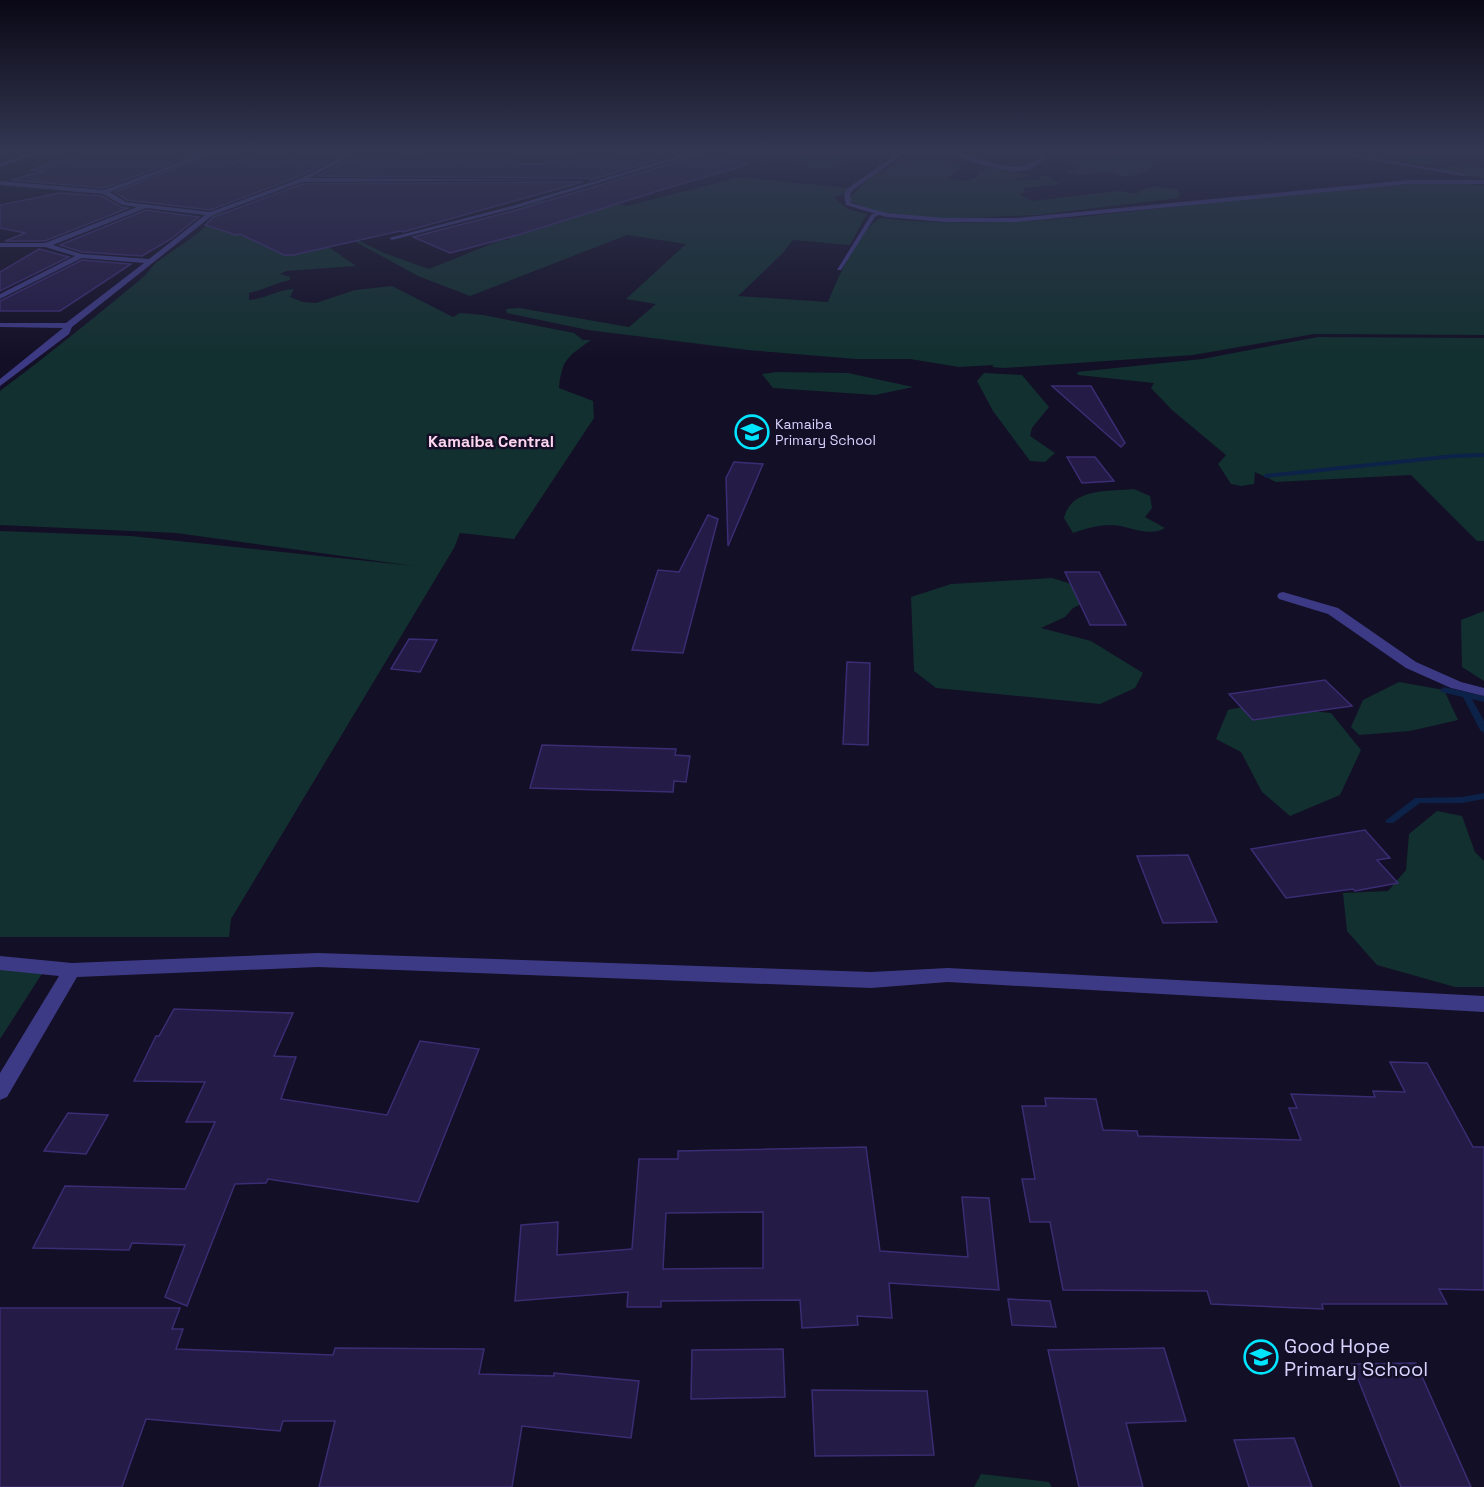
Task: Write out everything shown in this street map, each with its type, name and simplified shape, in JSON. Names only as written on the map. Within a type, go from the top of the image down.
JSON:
[{"type":"street","points":[[46,245],[108,221]]},
{"type":"street","points":[[0,383],[66,332],[68,326],[201,221]]},
{"type":"street","points":[[392,238],[457,221]]},
{"type":"street","points":[[0,245],[46,245],[81,256],[150,261]]},
{"type":"street","points":[[0,297],[81,256]]},
{"type":"street","points":[[0,325],[68,326]]},
{"type":"street","points":[[1283,596],[1333,611],[1411,665],[1456,685],[1484,692]]},
{"type":"street","points":[[0,963],[72,970],[318,960],[871,980],[948,975],[1484,1004]]},
{"type":"street","points":[[0,1091],[72,970]]},
{"type":"lane","points":[[839,269],[870,221]]},
{"type":"green space","points":[[210,221],[261,221],[311,235],[356,266],[286,271],[280,274],[290,277],[290,280],[249,293],[249,300],[294,289],[290,297],[303,302],[316,303],[355,290],[392,286],[453,317],[460,313],[483,315],[574,333],[583,340],[591,340],[577,350],[564,364],[559,388],[593,401],[594,418],[514,539],[460,533],[454,548],[231,919],[229,937],[0,937],[0,531],[131,536],[414,566],[176,533],[0,525],[0,391],[124,293],[157,262]]},
{"type":"green space","points":[[318,221],[384,253],[429,269],[501,240],[510,240],[482,222],[863,221],[850,245],[793,240],[782,254],[738,296],[828,302],[857,244],[876,221],[1484,221],[1484,335],[1314,334],[1193,355],[1004,368],[992,367],[994,365],[959,367],[910,359],[856,359],[748,350],[588,330],[507,313],[506,309],[519,308],[629,327],[656,304],[626,299],[686,244],[627,235],[470,296],[418,276]]},
{"type":"green space","points":[[1318,337],[1484,338],[1484,541],[1477,541],[1411,475],[1276,482],[1255,472],[1254,484],[1241,486],[1231,484],[1218,464],[1226,455],[1172,410],[1151,388],[1154,383],[1078,375],[1077,372],[1202,359]]},
{"type":"green space","points":[[777,372],[848,373],[913,387],[875,395],[773,388],[762,374]]},
{"type":"green space","points":[[984,373],[1022,375],[1049,407],[1032,428],[1030,436],[1055,453],[1045,462],[1030,461],[993,411],[977,381]]},
{"type":"green space","points":[[1134,489],[1150,496],[1152,508],[1145,517],[1165,528],[1152,532],[1105,525],[1073,533],[1064,518],[1068,508],[1083,496],[1103,491]]},
{"type":"green space","points":[[1052,578],[1081,587],[1086,602],[1073,608],[1065,617],[1041,628],[1091,641],[1143,673],[1135,688],[1100,704],[936,688],[914,671],[911,597],[951,584]]},
{"type":"green space","points":[[1484,611],[1484,681],[1462,667],[1461,620]]},
{"type":"green space","points":[[1399,682],[1444,690],[1458,720],[1410,731],[1359,735],[1351,727],[1363,700]]},
{"type":"green space","points":[[1252,705],[1331,713],[1361,750],[1340,795],[1290,816],[1262,792],[1241,752],[1216,739],[1228,710]]},
{"type":"green space","points":[[1437,811],[1462,816],[1475,852],[1484,861],[1484,987],[1455,987],[1377,965],[1347,931],[1343,893],[1388,891],[1406,870],[1409,834]]},
{"type":"green space","points":[[0,968],[45,969],[0,1039]]},
{"type":"green space","points":[[981,1474],[1049,1482],[1052,1487],[974,1487]]},
{"type":"building","points":[[0,221],[94,221],[45,241],[5,241],[25,233],[0,228]]},
{"type":"building","points":[[118,221],[193,221],[171,239],[142,256],[82,252],[60,245]]},
{"type":"building","points":[[209,221],[441,221],[403,232],[293,255],[284,255],[240,234],[236,235],[205,225]]},
{"type":"building","points":[[473,221],[561,221],[450,253],[413,237]]},
{"type":"building","points":[[39,249],[69,257],[0,291],[0,272]]},
{"type":"building","points":[[82,260],[131,264],[60,311],[0,311],[0,301]]},
{"type":"building","points":[[1052,386],[1091,386],[1125,443],[1121,447]]},
{"type":"building","points":[[1067,457],[1095,457],[1114,481],[1082,483]]},
{"type":"building","points":[[734,462],[763,464],[728,546],[726,478]]},
{"type":"building","points":[[708,515],[718,519],[683,653],[632,650],[658,570],[679,572]]},
{"type":"building","points":[[1065,572],[1099,572],[1126,625],[1090,625]]},
{"type":"building","points":[[409,639],[437,640],[420,672],[391,669]]},
{"type":"building","points":[[847,662],[870,663],[868,745],[843,744]]},
{"type":"building","points":[[1325,680],[1352,706],[1253,720],[1229,694]]},
{"type":"building","points":[[542,745],[676,749],[675,755],[690,756],[686,782],[674,781],[673,792],[530,788]]},
{"type":"building","points":[[1365,830],[1390,858],[1377,860],[1398,883],[1355,891],[1353,889],[1286,898],[1251,849]]},
{"type":"building","points":[[1188,855],[1217,922],[1163,923],[1137,856]]},
{"type":"building","points":[[174,1009],[293,1013],[274,1056],[296,1057],[281,1099],[387,1115],[420,1041],[479,1049],[418,1202],[268,1179],[266,1183],[235,1184],[187,1306],[165,1297],[185,1245],[132,1243],[129,1250],[33,1248],[65,1186],[185,1189],[215,1122],[186,1122],[205,1082],[134,1081],[156,1036],[159,1036]]},
{"type":"building","points":[[1390,1062],[1427,1063],[1473,1147],[1484,1147],[1484,1290],[1439,1289],[1447,1304],[1322,1304],[1323,1309],[1211,1304],[1207,1291],[1063,1290],[1050,1222],[1030,1222],[1022,1179],[1035,1179],[1022,1106],[1046,1106],[1045,1098],[1096,1099],[1103,1130],[1137,1131],[1138,1136],[1301,1140],[1289,1108],[1297,1108],[1291,1094],[1375,1097],[1373,1091],[1405,1092]]},
{"type":"building","points":[[68,1113],[108,1115],[86,1154],[44,1151]]},
{"type":"building","points":[[866,1147],[880,1251],[968,1257],[962,1197],[989,1198],[999,1290],[889,1283],[892,1318],[857,1316],[858,1325],[802,1328],[800,1300],[661,1301],[661,1307],[627,1307],[628,1292],[515,1301],[521,1225],[558,1222],[557,1255],[632,1249],[639,1159],[678,1159],[678,1151]],"holes":[[[763,1212],[763,1268],[663,1269],[666,1213]]]},
{"type":"building","points":[[1008,1299],[1050,1301],[1056,1327],[1012,1325]]},
{"type":"building","points":[[0,1308],[180,1308],[172,1329],[183,1329],[176,1349],[333,1355],[335,1348],[484,1349],[479,1374],[554,1376],[554,1373],[639,1381],[631,1438],[522,1426],[512,1487],[319,1487],[335,1421],[283,1421],[280,1431],[146,1419],[122,1487],[0,1487]]},
{"type":"building","points":[[1164,1348],[1186,1421],[1126,1423],[1143,1487],[1079,1487],[1048,1350]]},
{"type":"building","points":[[783,1349],[785,1397],[691,1399],[692,1350]]},
{"type":"building","points":[[1416,1363],[1471,1487],[1401,1487],[1352,1364]]},
{"type":"building","points":[[812,1390],[927,1391],[934,1455],[815,1456]]},
{"type":"building","points":[[1294,1438],[1312,1487],[1249,1487],[1234,1440]]},
{"type":"waterway","points":[[1266,476],[1454,456],[1484,455]]},
{"type":"waterway","points":[[1444,690],[1484,699]]},
{"type":"waterway","points":[[1466,695],[1484,730]]},
{"type":"waterway","points":[[1390,821],[1418,800],[1462,800],[1484,796]]},
{"type":"place","name":"Kamaiba Primary School","points":[[752,432]]},
{"type":"place","name":"Good Hope Primary School","points":[[1261,1357]]},
{"type":"district","name":"Kamaiba Central","points":[[491,441]]}]
